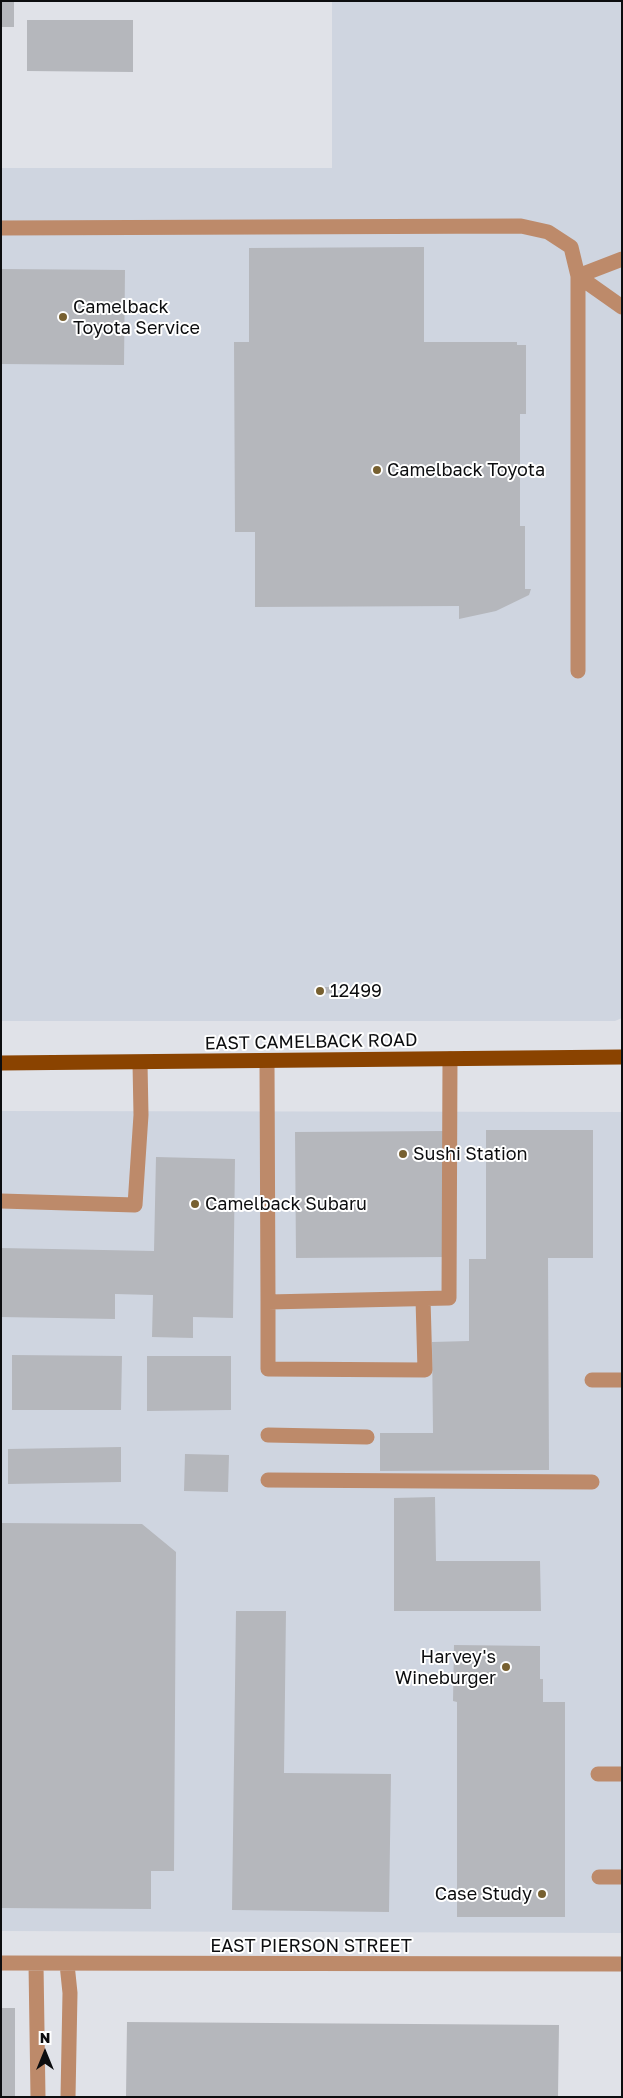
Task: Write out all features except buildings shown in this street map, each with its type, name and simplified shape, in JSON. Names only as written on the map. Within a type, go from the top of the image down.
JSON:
[{"type":"main road","name":"EAST CAMELBACK ROAD","points":[[1,1063],[622,1057]]},
{"type":"street","points":[[1,228],[521,226],[548,232],[571,247],[578,276],[578,671]]},
{"type":"street","points":[[578,276],[622,259]]},
{"type":"street","points":[[578,276],[622,307]]},
{"type":"street","points":[[268,1302],[450,1298],[450,1059]]},
{"type":"street","points":[[267,1061],[268,1369],[425,1370],[422,1299]]},
{"type":"street","points":[[1,1202],[134,1205],[141,1115],[140,1063]]},
{"type":"street","points":[[592,1380],[622,1380]]},
{"type":"street","points":[[268,1435],[367,1437]]},
{"type":"street","points":[[268,1480],[592,1482]]},
{"type":"street","points":[[598,1774],[622,1774]]},
{"type":"street","points":[[599,1877],[622,1877]]},
{"type":"street","name":"EAST PIERSON STREET","points":[[1,1963],[622,1964]]},
{"type":"street","points":[[36,1964],[38,2097]]},
{"type":"street","points":[[67,1964],[70,1992],[68,2097]]},
{"type":"shaded area","points":[[332,1],[622,1],[622,1018],[615,1021],[1,1021],[1,168],[332,168]]},
{"type":"shaded area","points":[[1,1111],[622,1112],[622,1933],[1,1931]]},
{"type":"place","name":"Camelback Toyota Service","points":[[63,317]]},
{"type":"place","name":"Camelback Toyota","points":[[377,470]]},
{"type":"place","name":"12499","points":[[320,991]]},
{"type":"place","name":"Sushi Station","points":[[403,1154]]},
{"type":"place","name":"Camelback Subaru","points":[[195,1204]]},
{"type":"place","name":"Harvey's Wineburger","points":[[506,1667]]},
{"type":"place","name":"Case Study","points":[[542,1894]]}]
